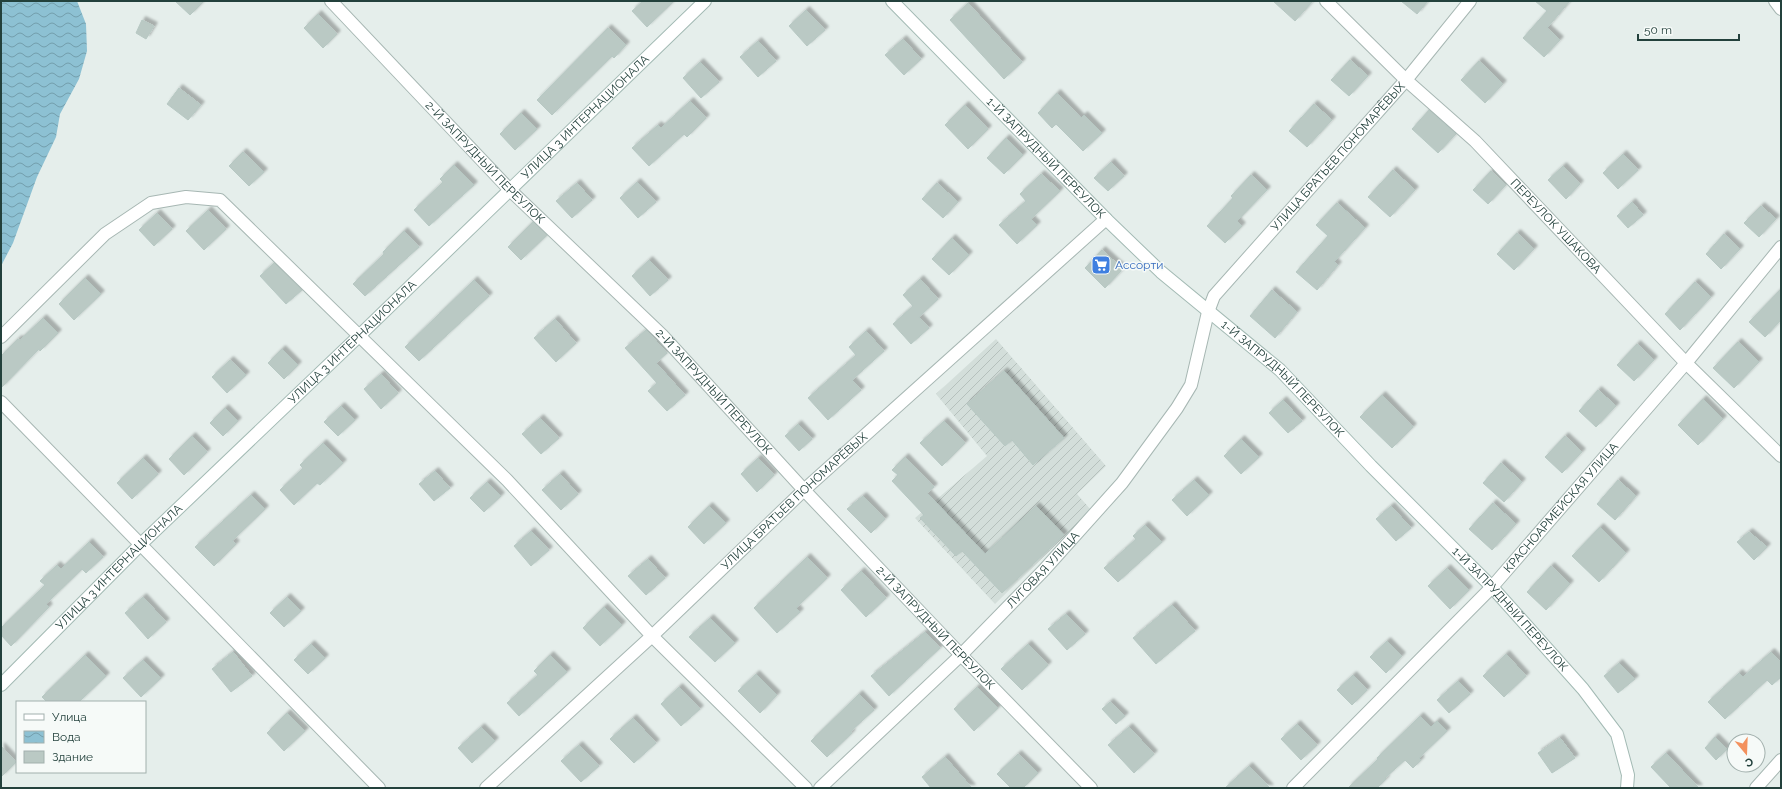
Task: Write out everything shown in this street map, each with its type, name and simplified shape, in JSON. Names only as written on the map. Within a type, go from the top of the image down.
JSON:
[{"type":"street","name":"2-Й ЗАПРУДНЫЙ ПЕРЕУЛОК","points":[[331,1],[510,190],[662,335],[804,490],[961,655],[1091,788]]},
{"type":"street","name":"УЛИЦА 3 ИНТЕРНАЦИОНАЛА","points":[[1,685],[141,544],[360,335],[705,1]]},
{"type":"street","name":"1-Й ЗАПРУДНЫЙ ПЕРЕУЛОК","points":[[892,1],[1106,219],[1161,272],[1280,370],[1371,466],[1492,587],[1584,689],[1617,734],[1628,775],[1627,788]]},
{"type":"street","name":"ПЕРЕУЛОК УШАКОВА","points":[[1326,1],[1406,80],[1475,141],[1686,363],[1781,456]]},
{"type":"street","name":"УЛИЦА БРАТЬЕВ ПОНОМАРЁВЫХ","points":[[1208,312],[1214,296],[1406,80],[1470,1]]},
{"type":"street","points":[[1775,1],[1781,8]]},
{"type":"street","points":[[1,337],[105,234],[151,203],[186,197],[220,200],[507,480],[652,636],[806,788]]},
{"type":"street","name":"УЛИЦА БРАТЬЕВ ПОНОМАРЁВЫХ","points":[[486,788],[652,636],[804,490],[1106,219]]},
{"type":"street","name":"КРАСНОАРМЕЙСКАЯ УЛИЦА","points":[[1293,788],[1492,587],[1686,363],[1781,247]]},
{"type":"street","name":"ЛУГОВАЯ УЛИЦА","points":[[820,788],[961,655],[1044,570],[1122,483],[1177,408],[1191,385],[1208,312]]},
{"type":"street","points":[[1,402],[379,788]]},
{"type":"street","points":[[1756,788],[1781,760]]},
{"type":"shaded area","points":[[996,339],[1106,466],[1077,494],[1091,510],[995,604],[915,518],[987,456],[936,394]]},
{"type":"water","points":[[1,1],[77,1],[86,24],[87,51],[79,79],[60,114],[56,137],[37,177],[13,243],[1,266]]},
{"type":"building","points":[[175,1],[204,1],[190,15]]},
{"type":"building","points":[[643,1],[674,1],[647,27],[632,11]]},
{"type":"building","points":[[1273,1],[1313,1],[1295,21]]},
{"type":"building","points":[[1401,1],[1428,1],[1417,14]]},
{"type":"building","points":[[1535,1],[1570,1],[1547,28],[1560,40],[1544,57],[1523,38],[1547,11]]},
{"type":"building","points":[[968,3],[1022,62],[1004,79],[950,20]]},
{"type":"building","points":[[806,10],[825,30],[807,46],[789,26]]},
{"type":"building","points":[[318,14],[337,34],[323,48],[304,28]]},
{"type":"building","points":[[142,20],[154,26],[146,39],[136,33]]},
{"type":"building","points":[[608,28],[626,45],[614,58],[612,56],[552,115],[537,100]]},
{"type":"building","points":[[903,39],[921,59],[904,75],[885,55]]},
{"type":"building","points":[[758,41],[776,61],[758,77],[740,57]]},
{"type":"building","points":[[1350,60],[1368,76],[1349,96],[1331,80]]},
{"type":"building","points":[[1479,61],[1503,84],[1485,103],[1461,80]]},
{"type":"building","points":[[700,62],[719,82],[701,98],[683,78]]},
{"type":"building","points":[[179,88],[201,105],[188,120],[167,104]]},
{"type":"building","points":[[1057,93],[1081,118],[1084,115],[1102,133],[1083,151],[1056,124],[1052,128],[1038,113]]},
{"type":"building","points":[[690,101],[706,118],[687,137],[684,134],[649,166],[632,148],[658,125],[661,128]]},
{"type":"building","points":[[1314,104],[1332,120],[1307,147],[1289,131]]},
{"type":"building","points":[[965,105],[988,129],[968,149],[945,125]]},
{"type":"building","points":[[1429,110],[1456,134],[1438,153],[1412,129]]},
{"type":"building","points":[[521,113],[537,129],[515,150],[500,134]]},
{"type":"building","points":[[1006,138],[1023,155],[1004,174],[987,158]]},
{"type":"building","points":[[243,152],[264,172],[249,186],[229,166]]},
{"type":"building","points":[[1623,154],[1638,170],[1618,189],[1603,173]]},
{"type":"building","points":[[1111,162],[1124,176],[1108,191],[1094,178]]},
{"type":"building","points":[[454,165],[474,185],[429,226],[414,210],[443,182],[440,179]]},
{"type":"building","points":[[1563,166],[1580,184],[1566,199],[1548,180]]},
{"type":"building","points":[[1393,170],[1415,190],[1390,217],[1368,197]]},
{"type":"building","points":[[1491,171],[1506,185],[1488,204],[1473,190]]},
{"type":"building","points":[[1041,174],[1060,191],[1031,219],[1037,225],[1017,244],[999,225],[1026,201],[1020,194]]},
{"type":"building","points":[[1251,175],[1267,190],[1237,221],[1242,226],[1225,243],[1207,226],[1233,198],[1231,196]]},
{"type":"building","points":[[637,182],[656,202],[638,218],[620,198]]},
{"type":"building","points":[[577,183],[592,200],[572,218],[556,201]]},
{"type":"building","points":[[937,183],[958,202],[943,218],[922,199]]},
{"type":"building","points":[[1632,202],[1643,215],[1628,228],[1617,216]]},
{"type":"building","points":[[1337,203],[1365,228],[1334,262],[1338,265],[1317,290],[1296,272],[1328,236],[1316,225]]},
{"type":"building","points":[[1761,206],[1776,219],[1759,237],[1744,223]]},
{"type":"building","points":[[208,210],[226,229],[204,250],[186,231]]},
{"type":"building","points":[[157,213],[172,229],[154,246],[139,230]]},
{"type":"building","points":[[533,222],[547,235],[521,260],[508,247]]},
{"type":"building","points":[[404,231],[419,247],[365,296],[353,284],[384,254],[383,252]]},
{"type":"building","points":[[1517,233],[1534,249],[1514,270],[1497,254]]},
{"type":"building","points":[[1724,234],[1740,249],[1721,269],[1706,254]]},
{"type":"building","points":[[952,238],[969,255],[949,275],[932,259]]},
{"type":"building","points":[[1102,250],[1123,269],[1105,288],[1085,268]]},
{"type":"building","points":[[649,260],[668,280],[650,296],[632,276]]},
{"type":"building","points":[[274,263],[302,290],[286,304],[260,276]]},
{"type":"building","points":[[85,278],[101,294],[74,320],[59,304]]},
{"type":"building","points":[[920,279],[938,299],[919,317],[929,328],[911,344],[893,324],[913,306],[903,295]]},
{"type":"building","points":[[474,280],[489,296],[419,361],[405,347]]},
{"type":"building","points":[[1695,282],[1711,297],[1680,330],[1665,314]]},
{"type":"building","points":[[1781,289],[1781,320],[1765,337],[1749,322]]},
{"type":"building","points":[[1272,290],[1297,312],[1275,338],[1250,316]]},
{"type":"building","points":[[43,318],[58,333],[40,351],[39,349],[1,388],[1,356],[18,339],[20,340]]},
{"type":"building","points":[[555,319],[576,343],[556,362],[534,338]]},
{"type":"building","points":[[646,330],[667,353],[656,363],[685,395],[667,411],[648,391],[657,383],[625,348]]},
{"type":"building","points":[[866,331],[884,351],[852,380],[861,390],[828,420],[808,398],[856,355],[849,347]]},
{"type":"building","points":[[1738,342],[1759,362],[1734,388],[1713,368]]},
{"type":"building","points":[[1637,344],[1654,360],[1634,381],[1617,365]]},
{"type":"building","points":[[282,349],[298,365],[284,379],[268,363]]},
{"type":"building","points":[[230,360],[246,375],[227,393],[212,377]]},
{"type":"building","points":[[1004,371],[1064,438],[1033,465],[1012,440],[1005,446],[967,404]]},
{"type":"building","points":[[381,374],[398,393],[381,409],[364,389]]},
{"type":"building","points":[[1598,390],[1616,406],[1596,427],[1579,411]]},
{"type":"building","points":[[1382,395],[1413,427],[1392,448],[1360,417]]},
{"type":"building","points":[[1703,399],[1723,419],[1698,445],[1678,425]]},
{"type":"building","points":[[1283,400],[1302,421],[1288,433],[1269,413]]},
{"type":"building","points":[[341,406],[355,420],[338,436],[324,422]]},
{"type":"building","points":[[225,408],[238,421],[223,436],[210,423]]},
{"type":"building","points":[[540,418],[559,438],[541,454],[522,434]]},
{"type":"building","points":[[944,421],[965,443],[942,466],[920,443]]},
{"type":"building","points":[[798,424],[812,439],[799,451],[785,436]]},
{"type":"building","points":[[192,436],[207,452],[184,475],[169,459]]},
{"type":"building","points":[[1565,436],[1582,452],[1562,473],[1545,457]]},
{"type":"building","points":[[1241,439],[1259,457],[1241,474],[1224,456]]},
{"type":"building","points":[[323,443],[343,463],[320,485],[317,483],[294,505],[280,490],[303,468],[300,465]]},
{"type":"building","points":[[905,457],[934,487],[927,493],[985,554],[1036,506],[1064,535],[1002,593],[962,551],[956,556],[920,518],[924,515],[892,481],[898,475],[892,470]]},
{"type":"building","points":[[143,458],[158,474],[132,499],[117,483]]},
{"type":"building","points":[[758,458],[774,475],[757,492],[741,474]]},
{"type":"building","points":[[1501,463],[1522,482],[1504,502],[1483,483]]},
{"type":"building","points":[[435,471],[450,488],[434,501],[419,484]]},
{"type":"building","points":[[560,474],[578,494],[561,510],[542,490]]},
{"type":"building","points":[[1194,480],[1209,495],[1187,516],[1172,500]]},
{"type":"building","points":[[1618,480],[1636,496],[1615,520],[1597,504]]},
{"type":"building","points":[[487,482],[501,496],[484,512],[470,498]]},
{"type":"building","points":[[251,495],[265,509],[232,541],[236,544],[214,566],[195,547]]},
{"type":"building","points":[[863,496],[885,519],[871,533],[847,509]]},
{"type":"building","points":[[1493,503],[1516,524],[1492,550],[1469,529]]},
{"type":"building","points":[[709,506],[726,523],[704,544],[688,527]]},
{"type":"building","points":[[1391,506],[1411,528],[1396,541],[1376,519]]},
{"type":"building","points":[[1145,525],[1162,542],[1118,582],[1104,568],[1136,539],[1133,536]]},
{"type":"building","points":[[1600,527],[1626,553],[1599,582],[1572,556]]},
{"type":"building","points":[[531,531],[549,550],[531,566],[514,546]]},
{"type":"building","points":[[1749,532],[1767,547],[1754,560],[1737,542]]},
{"type":"building","points":[[89,542],[103,557],[86,573],[82,569],[46,604],[49,607],[11,646],[1,635],[1,628],[45,585],[40,581],[57,565],[61,569]]},
{"type":"building","points":[[807,557],[827,578],[796,608],[800,612],[777,633],[754,608]]},
{"type":"building","points":[[648,559],[665,578],[646,595],[628,576]]},
{"type":"building","points":[[1551,566],[1570,584],[1546,610],[1527,592]]},
{"type":"building","points":[[1447,568],[1469,590],[1450,609],[1428,586]]},
{"type":"building","points":[[861,571],[886,598],[866,617],[841,590]]},
{"type":"building","points":[[143,597],[166,622],[148,639],[125,613]]},
{"type":"building","points":[[287,597],[301,611],[284,627],[270,613]]},
{"type":"building","points":[[1172,605],[1195,631],[1156,664],[1133,638]]},
{"type":"building","points":[[604,607],[622,625],[600,646],[583,628]]},
{"type":"building","points":[[1066,614],[1085,634],[1067,650],[1048,629]]},
{"type":"building","points":[[710,618],[735,643],[715,662],[689,637]]},
{"type":"building","points":[[925,632],[940,648],[889,696],[871,676]]},
{"type":"building","points":[[1387,641],[1402,656],[1386,673],[1370,657]]},
{"type":"building","points":[[311,644],[325,658],[308,674],[294,660]]},
{"type":"building","points":[[1028,644],[1048,665],[1022,690],[1001,669]]},
{"type":"building","points":[[233,652],[252,676],[231,692],[212,669]]},
{"type":"building","points":[[1771,652],[1781,663],[1781,677],[1772,685],[1767,680],[1725,719],[1708,702],[1739,673],[1743,677]]},
{"type":"building","points":[[1506,654],[1526,676],[1504,697],[1483,676]]},
{"type":"building","points":[[85,655],[106,676],[80,701],[46,701],[42,697]]},
{"type":"building","points":[[550,655],[567,672],[519,716],[507,703],[538,675],[534,671]]},
{"type":"building","points":[[143,660],[161,678],[141,697],[123,678]]},
{"type":"building","points":[[1619,663],[1635,679],[1618,693],[1604,676]]},
{"type":"building","points":[[756,674],[777,695],[760,713],[738,691]]},
{"type":"building","points":[[1353,675],[1367,690],[1352,705],[1337,690]]},
{"type":"building","points":[[1458,681],[1470,694],[1449,713],[1437,700]]},
{"type":"building","points":[[679,687],[700,709],[681,726],[661,704]]},
{"type":"building","points":[[977,687],[998,708],[974,731],[954,709]]},
{"type":"building","points":[[859,694],[874,710],[850,732],[852,733],[827,757],[811,741]]},
{"type":"building","points":[[1110,702],[1125,716],[1116,724],[1102,709]]},
{"type":"building","points":[[287,713],[305,731],[284,751],[267,733]]},
{"type":"building","points":[[1420,716],[1431,727],[1437,721],[1447,731],[1419,758],[1421,760],[1413,768],[1405,760],[1385,778],[1386,779],[1377,788],[1348,788],[1378,759],[1377,758]]},
{"type":"building","points":[[633,718],[656,743],[634,763],[610,739]]},
{"type":"building","points":[[1297,724],[1317,745],[1301,760],[1281,739]]},
{"type":"building","points":[[481,727],[495,741],[472,763],[458,748]]},
{"type":"building","points":[[1129,727],[1154,754],[1134,773],[1108,745]]},
{"type":"building","points":[[1715,737],[1726,748],[1726,750],[1716,760],[1705,748]]},
{"type":"building","points":[[1560,738],[1575,758],[1552,773],[1538,753]]},
{"type":"building","points":[[579,745],[599,766],[581,782],[561,761]]},
{"type":"building","points":[[1,746],[16,762],[1,777]]},
{"type":"building","points":[[1666,753],[1699,788],[1671,788],[1651,767]]},
{"type":"building","points":[[1018,754],[1038,773],[1023,788],[1011,788],[997,774]]},
{"type":"building","points":[[945,757],[972,788],[931,788],[922,777]]},
{"type":"building","points":[[1249,766],[1270,788],[1225,788]]},
{"type":"place","name":"Ассорти","points":[[1101,265]]}]
